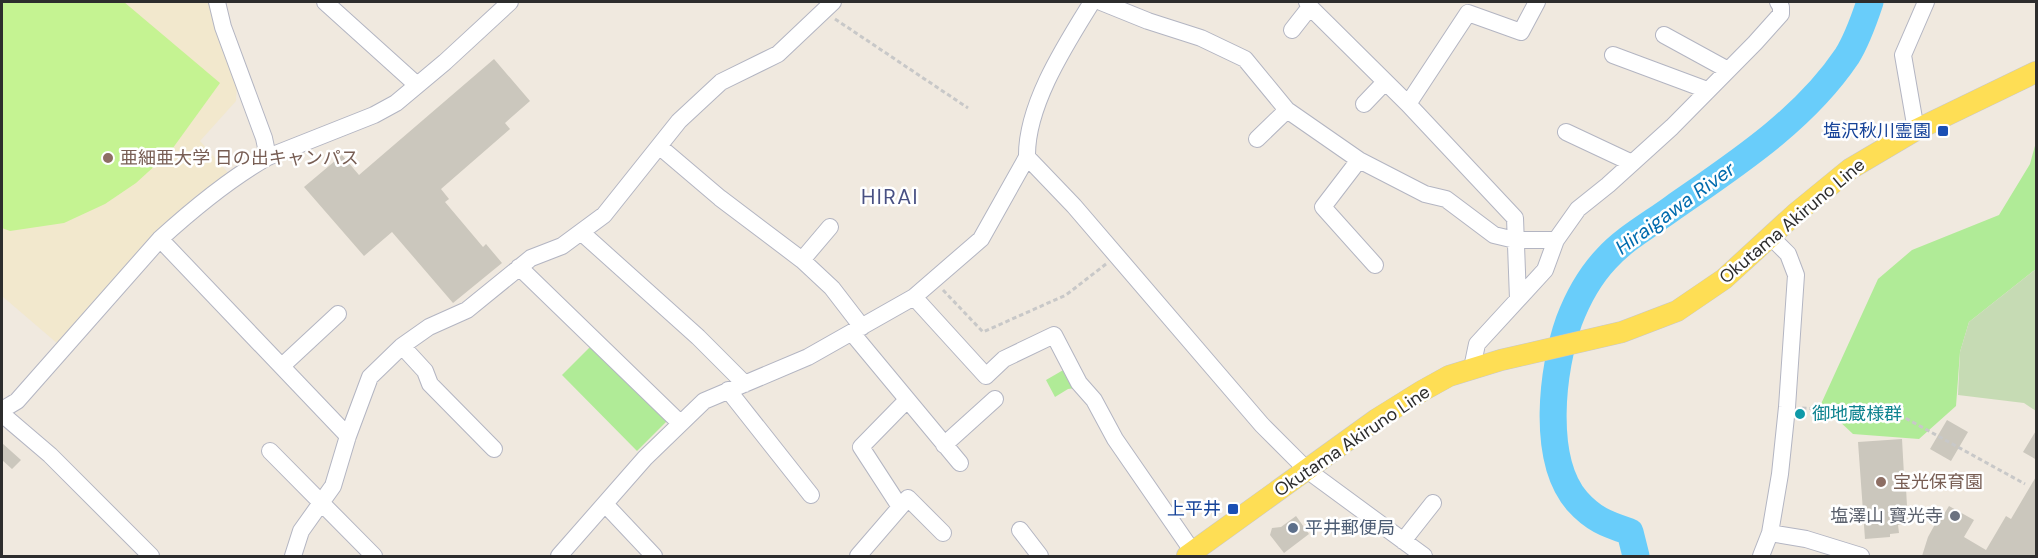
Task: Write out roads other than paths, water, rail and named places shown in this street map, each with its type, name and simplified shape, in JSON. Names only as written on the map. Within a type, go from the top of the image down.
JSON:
[{"type":"main road","name":"Okutama Akiruno Line","points":[[1190,554],[1404,401],[1449,376],[1472,368],[1650,323],[1677,311],[1724,279],[1850,169],[1916,130],[2037,72]]},
{"type":"street","points":[[217,2],[223,27],[264,138],[267,157]]},
{"type":"street","points":[[325,2],[417,86]]},
{"type":"street","points":[[151,556],[50,455],[2,412],[17,401],[160,238],[242,173],[267,157],[374,115],[396,103],[510,2]]},
{"type":"street","points":[[559,556],[645,458],[704,401],[808,357],[914,297],[981,239],[1027,157],[1027,141],[1044,86],[1092,2]]},
{"type":"street","points":[[1101,2],[1148,21],[1201,38],[1245,59],[1287,110],[1359,160],[1425,194],[1446,199],[1494,235],[1515,240],[1556,240]]},
{"type":"street","points":[[1408,104],[1468,12],[1521,32],[1537,2]]},
{"type":"street","points":[[1472,368],[1477,344],[1545,270],[1556,240],[1578,209],[1672,127],[1728,70],[1781,14],[1778,2]]},
{"type":"street","points":[[1916,130],[1903,55],[1926,2]]},
{"type":"street","points":[[1292,30],[1308,4],[1408,104],[1515,218],[1518,299]]},
{"type":"street","points":[[292,556],[301,531],[333,486],[348,436],[370,377],[402,346],[429,327],[467,310],[531,258],[562,246],[604,215],[680,121],[721,82],[778,54],[830,8]]},
{"type":"street","points":[[1664,36],[1728,70]]},
{"type":"street","points":[[1613,55],[1707,90]]},
{"type":"street","points":[[1364,104],[1385,82]]},
{"type":"street","points":[[1257,139],[1287,110]]},
{"type":"street","points":[[1566,132],[1632,163]]},
{"type":"street","points":[[660,147],[720,198],[802,260],[832,288],[857,330],[906,401],[960,463]]},
{"type":"street","points":[[1027,157],[1074,206],[1262,424],[1306,470],[1424,556]]},
{"type":"street","points":[[1359,160],[1323,207],[1376,265]]},
{"type":"street","points":[[802,260],[830,227]]},
{"type":"street","points":[[581,232],[698,337],[745,384]]},
{"type":"street","points":[[1761,556],[1770,533],[1780,474],[1796,275],[1788,254],[1771,237]]},
{"type":"street","points":[[160,238],[348,436]]},
{"type":"street","points":[[519,267],[680,423]]},
{"type":"street","points":[[914,297],[986,376],[1004,360],[1054,335],[1079,383],[1094,400],[1115,439],[1190,554]]},
{"type":"street","points":[[282,366],[338,314]]},
{"type":"street","points":[[402,346],[425,371],[430,384],[494,449]]},
{"type":"street","points":[[728,390],[811,495]]},
{"type":"street","points":[[944,445],[995,399]]},
{"type":"street","points":[[900,507],[861,447],[906,401]]},
{"type":"street","points":[[270,451],[374,556]]},
{"type":"street","points":[[858,556],[908,498],[943,533]]},
{"type":"street","points":[[1403,541],[1433,503]]},
{"type":"street","points":[[605,504],[654,556]]},
{"type":"street","points":[[1020,530],[1040,556]]},
{"type":"street","points":[[1770,533],[1806,539],[1862,556]]},
{"type":"waterway","name":"Hiraigawa River","points":[[1636,556],[1630,532],[1601,521],[1589,513],[1577,501],[1566,483],[1558,462],[1554,438],[1555,388],[1558,363],[1572,313],[1589,281],[1613,251],[1745,157],[1811,101],[1847,56],[1870,2]]},
{"type":"place","name":"塩沢秋川霊園","points":[[1943,131]]},
{"type":"place","name":"亜細亜大学 日の出キャンパス","points":[[108,158]]},
{"type":"place","name":"御地蔵様群","points":[[1800,414]]},
{"type":"place","name":"宝光保育園","points":[[1881,482]]},
{"type":"place","name":"上平井","points":[[1233,509]]},
{"type":"place","name":"塩澤山 寶光寺","points":[[1955,516]]},
{"type":"place","name":"平井郵便局","points":[[1293,528]]},
{"type":"district","name":"HIRAI","points":[[890,197]]}]
